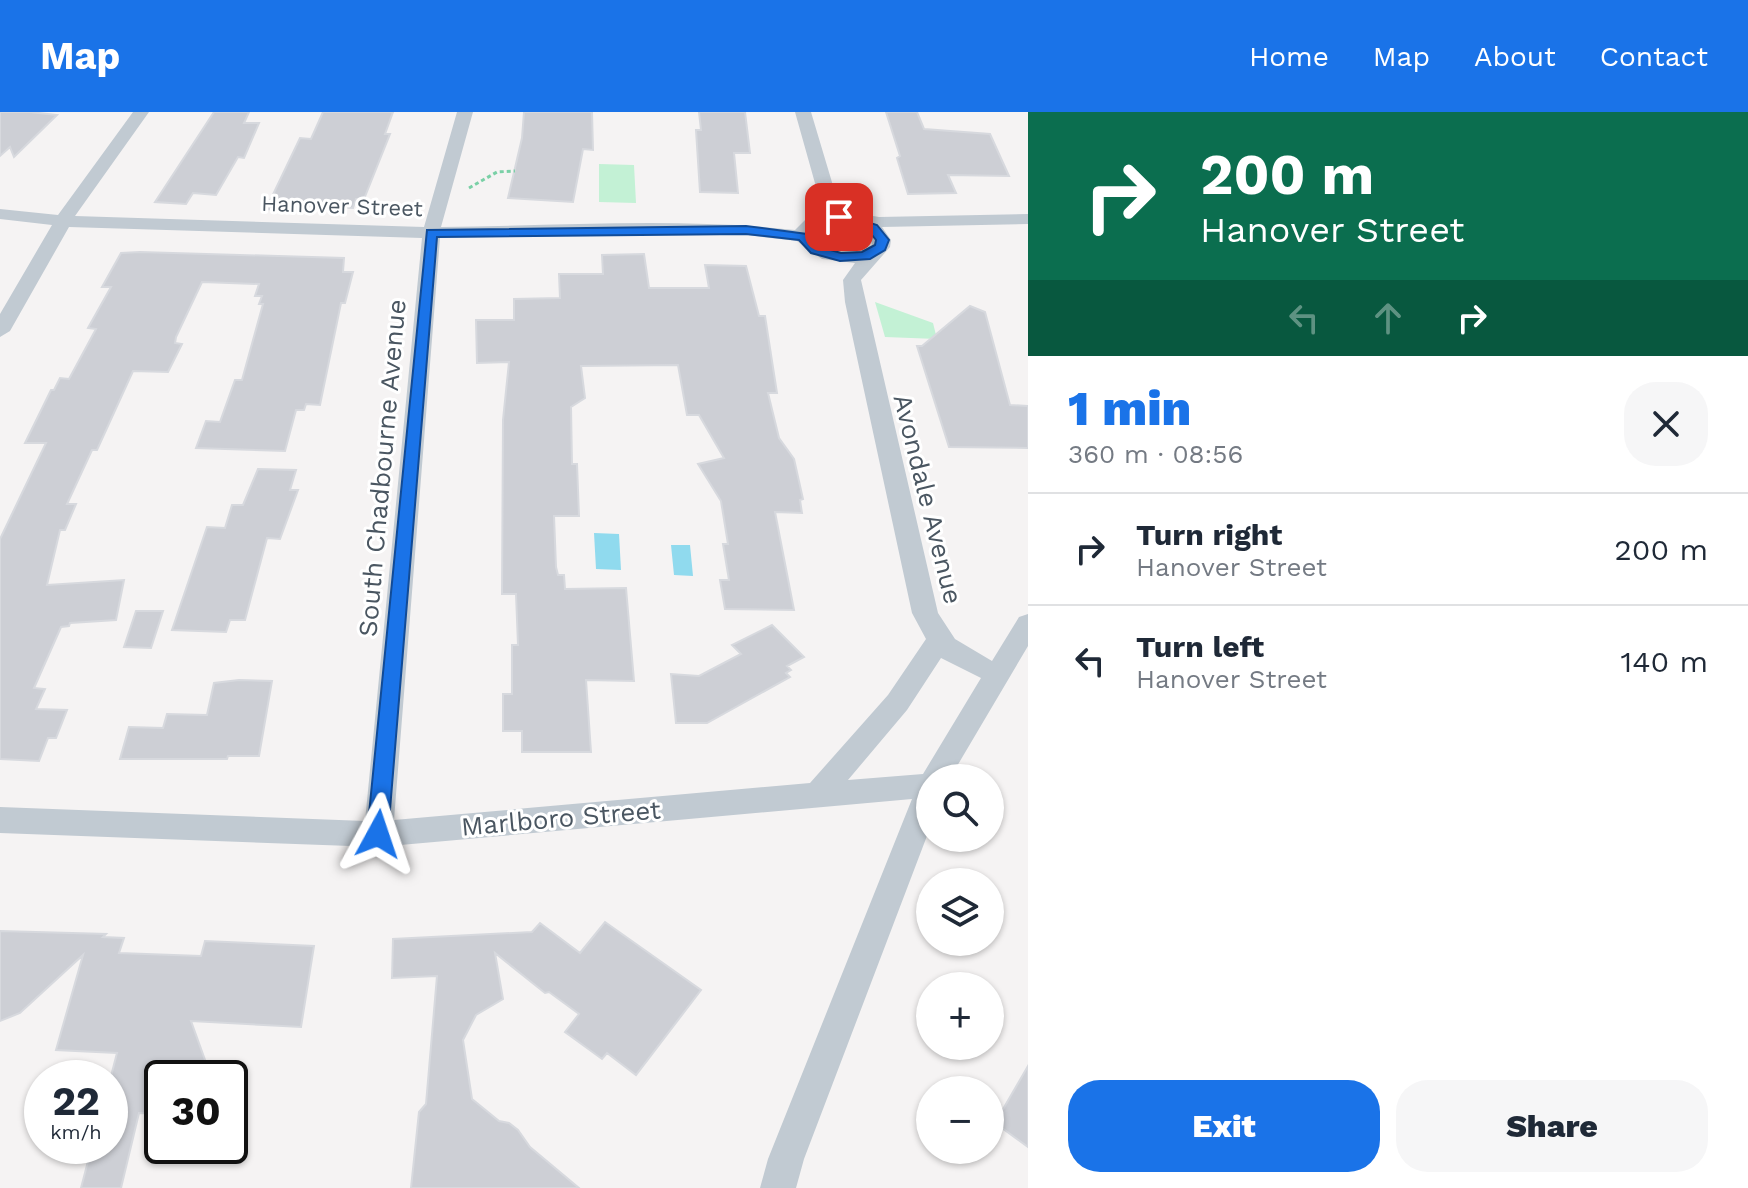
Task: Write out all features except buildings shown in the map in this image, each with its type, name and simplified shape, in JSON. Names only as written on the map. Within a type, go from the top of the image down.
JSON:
[{"type":"street","points":[[0,331],[63,221],[141,112]]},
{"type":"street","name":"South Chadbourne Avenue","points":[[378,834],[431,233],[465,112]]},
{"type":"street","points":[[803,112],[829,201],[851,218],[873,227],[882,240],[861,265],[854,293]]},
{"type":"street","points":[[811,232],[829,201]]},
{"type":"street","name":"Hanover Street","points":[[0,214],[63,221],[431,233],[684,229],[811,232],[851,218],[879,222],[1028,220]]},
{"type":"street","name":"Hanover Street","points":[[811,232],[849,258],[876,250],[903,230],[925,225],[1028,220]]},
{"type":"street","name":"Avondale Avenue","points":[[811,232],[854,293],[925,613],[938,641],[953,655],[997,674]]},
{"type":"street","points":[[943,764],[1028,624]]},
{"type":"street","points":[[817,795],[875,732],[918,677],[938,641]]},
{"type":"street","name":"Marlboro Street","points":[[0,820],[378,834],[916,789]]},
{"type":"street","points":[[778,1188],[786,1159],[916,824]]},
{"type":"path","points":[[444,186],[469,188],[497,172],[515,171]]},
{"type":"green space","points":[[599,164],[634,165],[636,203],[599,202]]},
{"type":"green space","points":[[875,302],[933,323],[937,339],[885,337]]},
{"type":"water","points":[[594,533],[619,534],[621,570],[596,569]]},
{"type":"water","points":[[671,545],[690,545],[693,576],[674,575]]},
{"type":"route","points":[[378,834],[431,233],[746,230],[802,236],[816,250],[840,257],[865,256],[881,247],[882,240],[873,227],[851,218],[839,217]]}]
